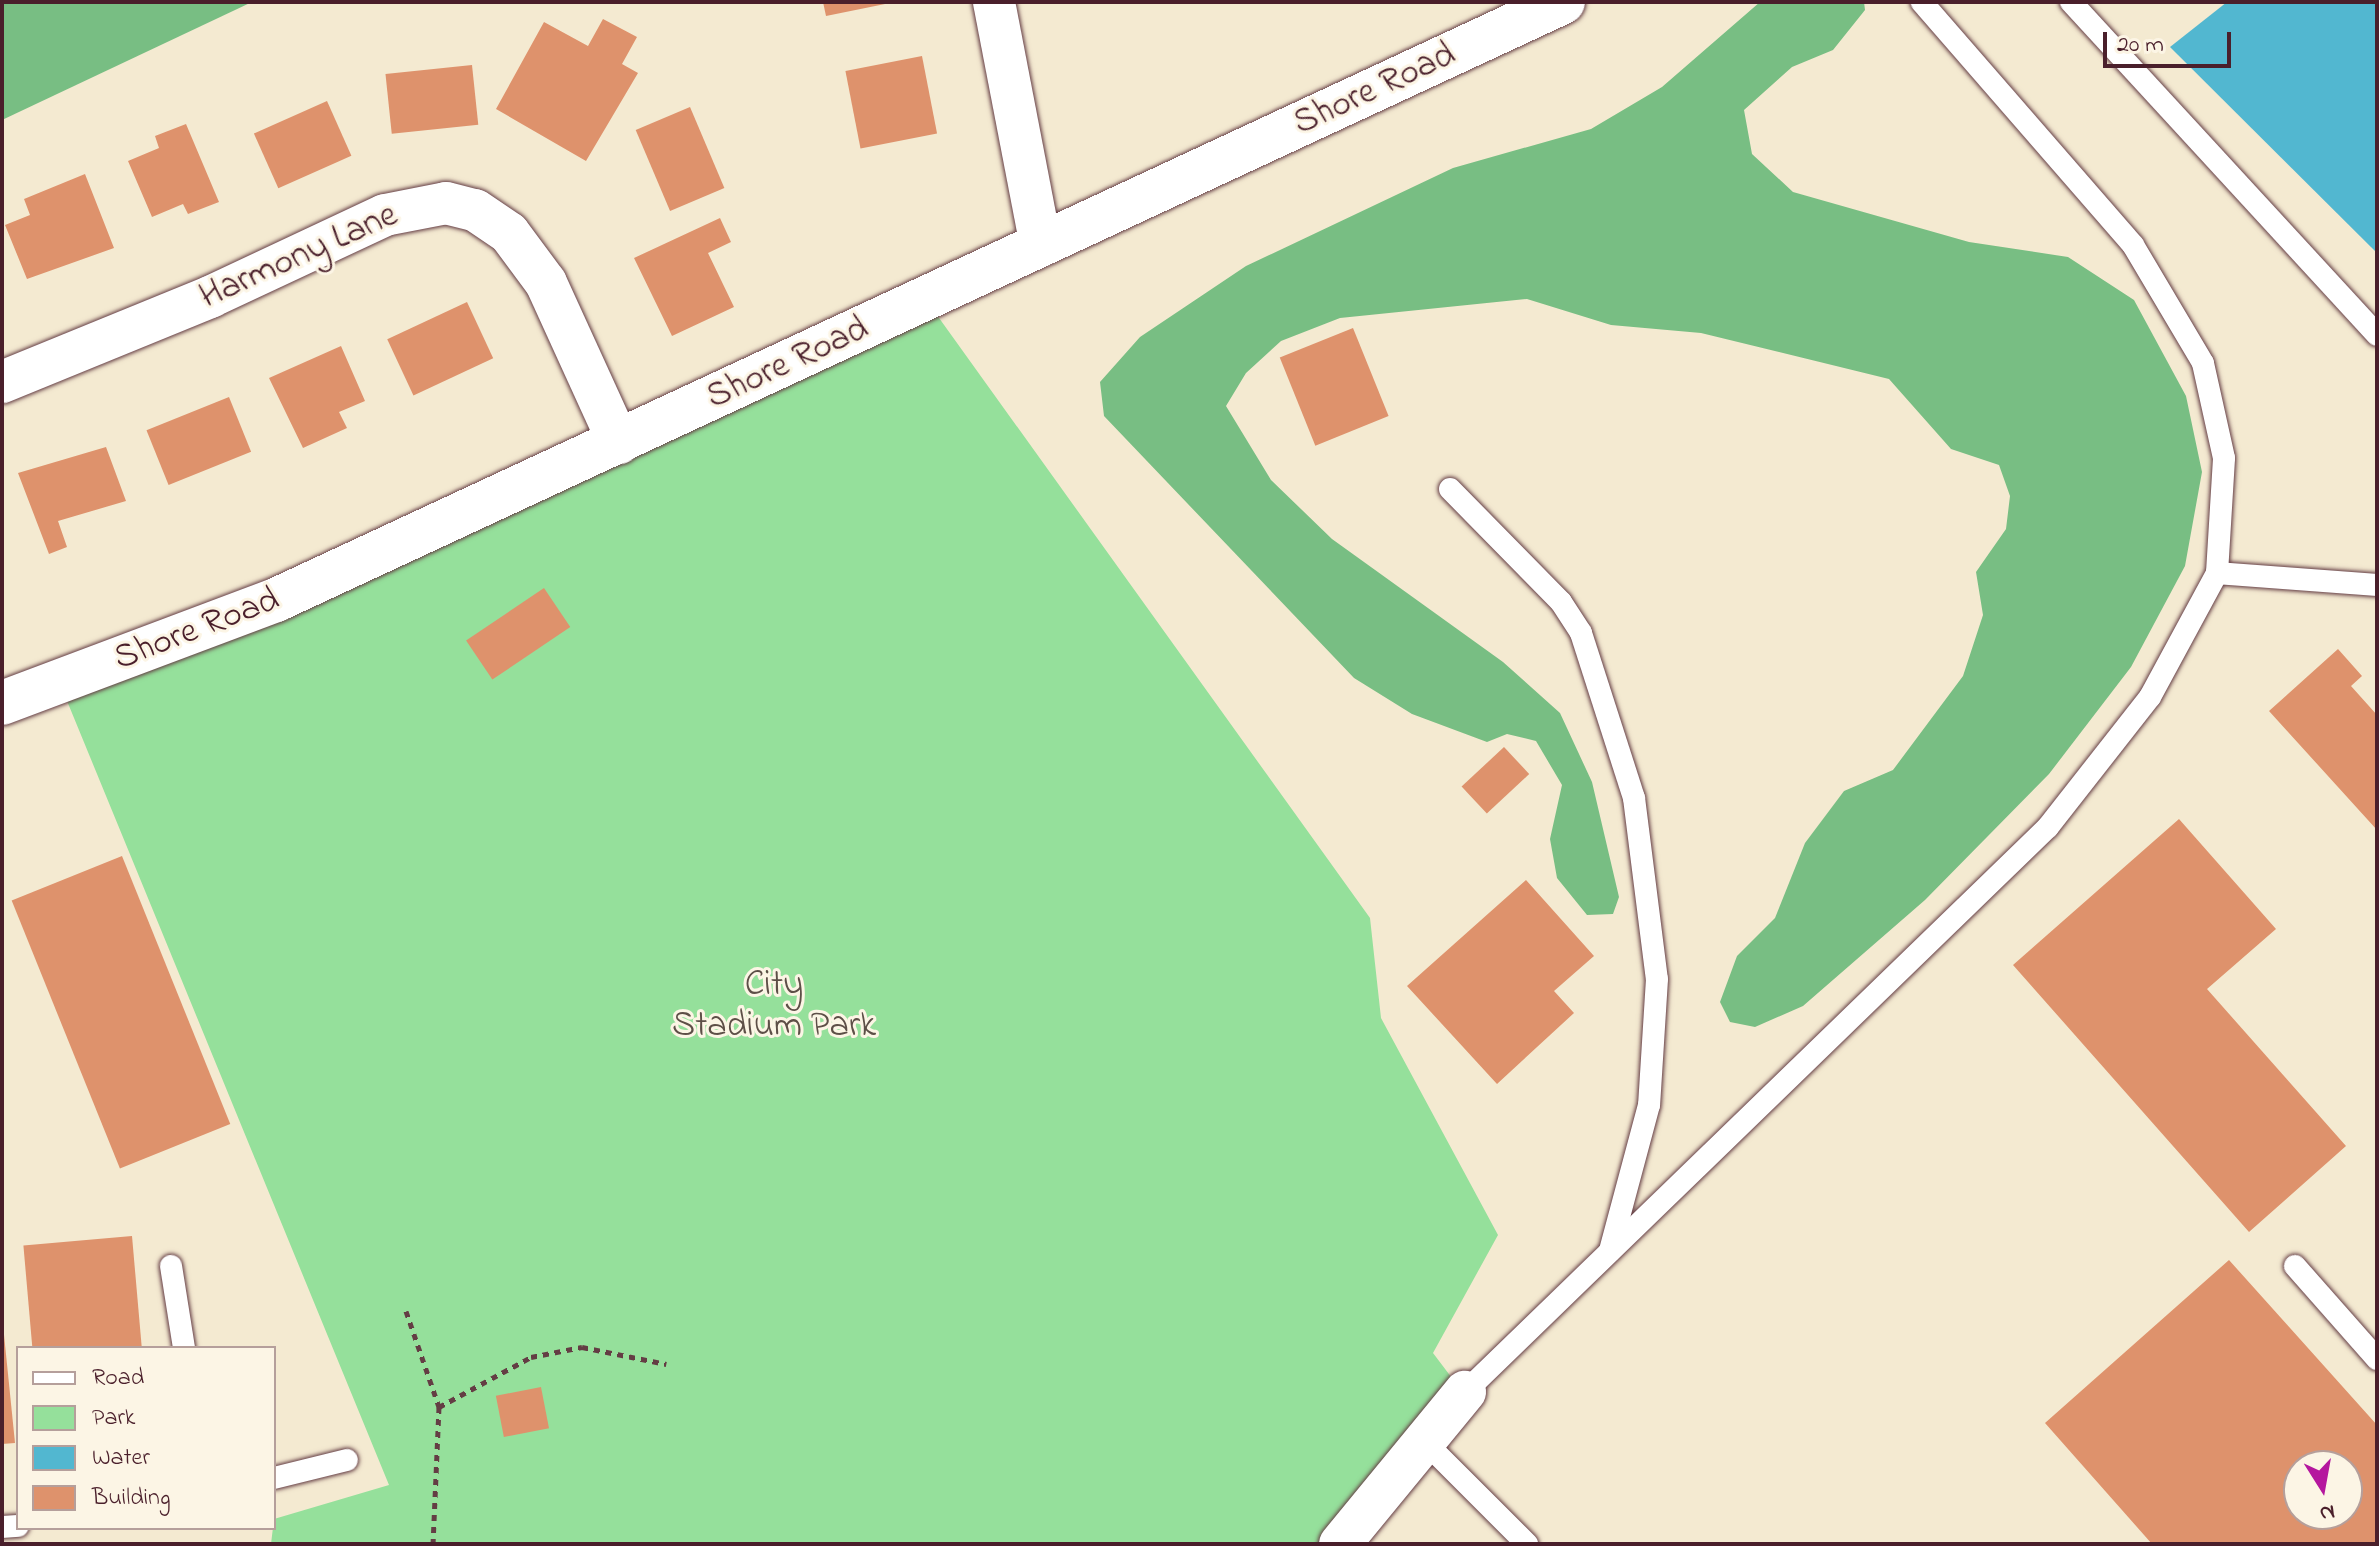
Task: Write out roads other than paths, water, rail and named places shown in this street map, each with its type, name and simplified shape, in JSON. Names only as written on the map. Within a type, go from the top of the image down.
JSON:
[{"type":"main road","name":"Shore Road","points":[[2,703],[276,600],[1563,2]]},
{"type":"street","points":[[994,2],[1041,246]]},
{"type":"street","name":"Harmony Lane","points":[[2,382],[210,297],[385,215],[446,203],[475,210],[509,233],[546,283],[619,443]]},
{"type":"street","points":[[1340,1544],[1465,1392]]},
{"type":"lane","points":[[1465,1392],[2048,827],[2150,697],[2217,573],[2224,458],[2203,363],[2133,245],[1922,2]]},
{"type":"lane","points":[[2071,2],[2377,335]]},
{"type":"lane","points":[[1450,489],[1561,602],[1581,633],[1634,798],[1657,979],[1649,1105],[1609,1252]]},
{"type":"lane","points":[[2217,573],[2377,585]]},
{"type":"lane","points":[[171,1266],[184,1346]]},
{"type":"lane","points":[[2295,1266],[2377,1359]]},
{"type":"lane","points":[[1426,1443],[1527,1544]]},
{"type":"lane","points":[[276,1478],[347,1460]]},
{"type":"water","points":[[2227,2],[2377,2],[2377,253],[2170,47]]},
{"type":"park label","name":"City Stadium Park","points":[[774,1006]]}]
